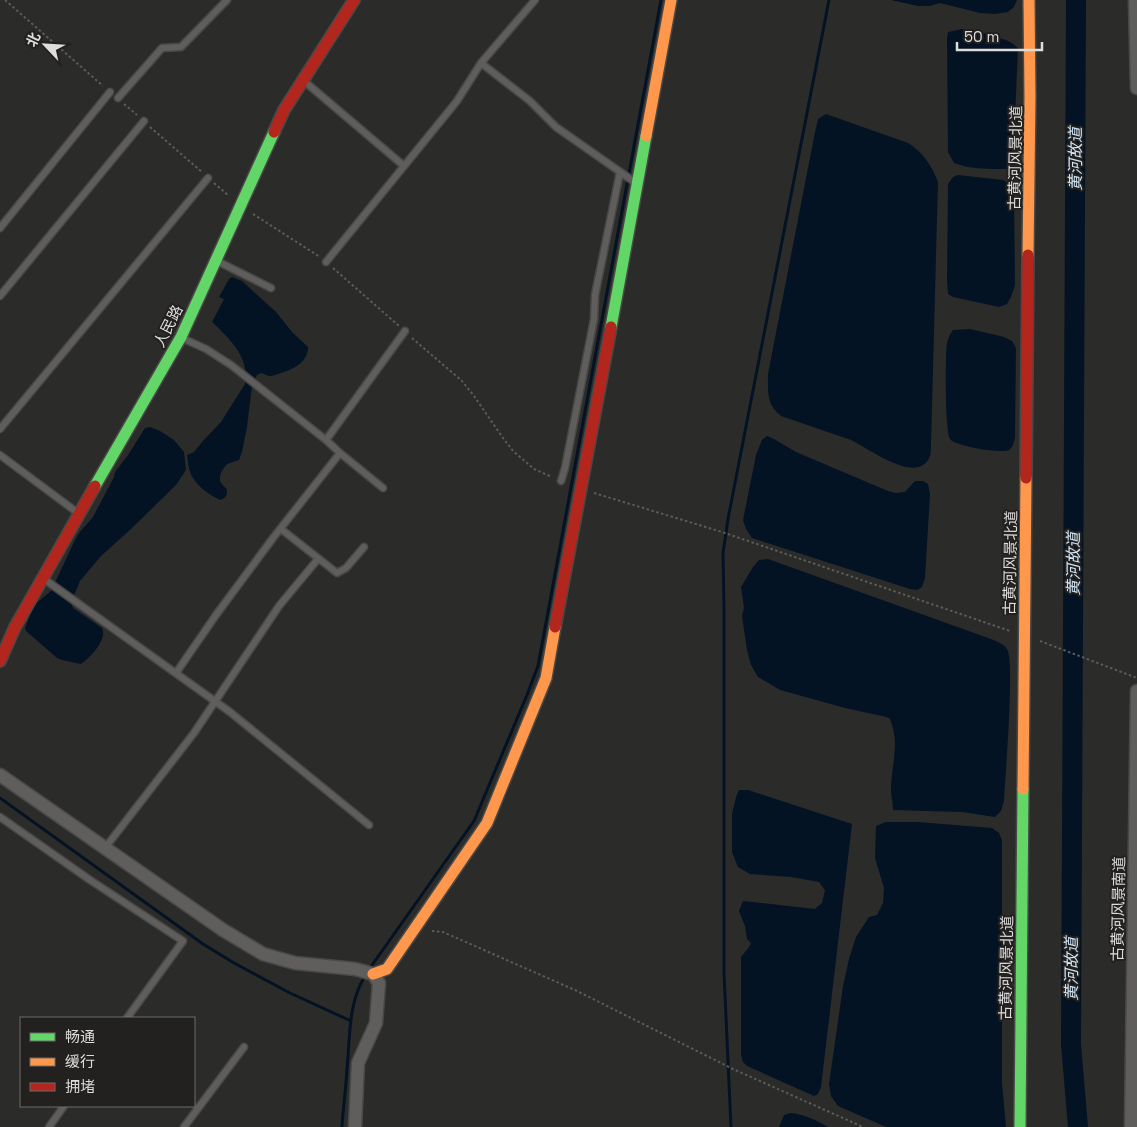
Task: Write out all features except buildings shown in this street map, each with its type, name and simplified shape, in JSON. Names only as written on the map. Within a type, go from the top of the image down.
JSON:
[{"type":"street","name":"人民路","points":[[0,661],[15,627],[181,337],[284,110],[354,0]]},
{"type":"street","points":[[0,775],[223,930],[263,954],[295,963],[355,969],[369,973],[387,969],[487,823],[546,678],[635,182],[671,0]]},
{"type":"street","name":"古黄河风景北道","points":[[1020,1127],[1029,637],[1029,0]]},
{"type":"street","points":[[1135,0],[1137,88]]},
{"type":"street","name":"古黄河风景南道","points":[[1131,1127],[1137,691]]},
{"type":"street","points":[[355,1127],[358,1063],[376,1023],[379,983],[369,973]]},
{"type":"lane","points":[[118,98],[162,48],[181,47],[227,0]]},
{"type":"lane","points":[[326,262],[457,101],[481,63],[535,0]]},
{"type":"lane","points":[[481,63],[530,101],[556,127],[635,182]]},
{"type":"lane","points":[[303,80],[404,166]]},
{"type":"lane","points":[[0,228],[110,92]]},
{"type":"lane","points":[[0,296],[144,122]]},
{"type":"lane","points":[[560,480],[567,459],[594,319],[594,295],[622,173]]},
{"type":"lane","points":[[0,429],[208,178]]},
{"type":"lane","points":[[216,261],[271,288]]},
{"type":"lane","points":[[326,440],[405,331]]},
{"type":"lane","points":[[181,337],[206,349],[231,365],[383,488]]},
{"type":"lane","points":[[176,673],[216,615],[340,453]]},
{"type":"lane","points":[[0,455],[79,513]]},
{"type":"lane","points":[[281,528],[337,573],[346,568],[364,547]]},
{"type":"lane","points":[[105,848],[194,733],[279,606],[318,559]]},
{"type":"lane","points":[[43,578],[230,712],[369,825]]},
{"type":"lane","points":[[0,817],[90,880],[183,940],[128,1017]]},
{"type":"lane","points":[[184,1127],[244,1047]]},
{"type":"lane","points":[[49,1127],[63,1107]]},
{"type":"path","points":[[5,0],[110,92]]},
{"type":"path","points":[[118,98],[241,207],[326,262],[462,381],[513,451],[534,469],[560,480]]},
{"type":"path","points":[[581,489],[722,532],[1029,637],[1137,678]]},
{"type":"path","points":[[414,929],[443,932],[577,990],[733,1069],[863,1127]]},
{"type":"water","points":[[891,0],[1017,0],[1014,7],[1008,12],[995,14],[980,13],[940,3],[930,6],[918,6]]},
{"type":"water","points":[[971,29],[1006,40],[1018,48],[1013,165],[1011,169],[968,167],[954,163],[948,152],[947,39],[948,32]]},
{"type":"water","points":[[826,114],[908,143],[926,160],[938,182],[931,452],[924,464],[915,468],[892,462],[851,440],[781,416],[770,402],[768,374],[814,137],[818,119]]},
{"type":"water","points":[[958,175],[1003,180],[1014,189],[1015,285],[1007,304],[999,307],[953,297],[948,294],[948,184],[953,177]]},
{"type":"water","points":[[232,277],[242,281],[276,312],[292,332],[308,347],[306,357],[295,367],[272,376],[261,373],[257,375],[252,386],[242,452],[239,460],[228,464],[221,472],[220,481],[227,492],[225,498],[220,500],[207,492],[192,477],[187,455],[194,452],[221,422],[245,384],[246,375],[242,357],[232,342],[212,322],[224,299],[219,297]]},
{"type":"water","points":[[970,329],[1004,337],[1012,341],[1016,348],[1015,437],[1009,450],[978,449],[960,444],[953,442],[948,433],[946,409],[947,343],[953,330]]},
{"type":"water","points":[[150,427],[174,440],[184,452],[186,470],[176,485],[101,556],[80,581],[71,603],[73,608],[102,628],[103,637],[93,653],[81,664],[62,660],[57,658],[26,631],[25,628],[34,605],[51,591],[75,540],[93,517],[115,472],[145,428]]},
{"type":"water","points":[[767,436],[796,452],[888,491],[896,493],[905,492],[915,481],[923,481],[928,484],[930,494],[925,578],[922,587],[917,590],[910,589],[752,538],[743,520],[756,455],[762,440]]},
{"type":"water","points":[[768,559],[991,639],[1006,647],[1009,658],[1010,696],[1004,801],[1001,811],[995,817],[962,812],[893,810],[891,790],[895,744],[893,726],[889,718],[780,690],[758,677],[751,665],[747,650],[742,616],[744,608],[741,587],[759,560]]},
{"type":"water","points":[[739,790],[748,790],[852,824],[821,1087],[818,1094],[814,1096],[747,1066],[743,1062],[741,1055],[741,957],[751,943],[747,939],[745,926],[739,911],[743,901],[815,909],[822,903],[825,890],[819,882],[791,877],[750,874],[738,867],[732,852],[732,814]]},
{"type":"water","points":[[886,822],[918,822],[992,828],[999,833],[1002,840],[1002,1083],[1006,1127],[886,1127],[838,1106],[831,1096],[829,1084],[843,986],[849,959],[856,937],[869,917],[877,915],[883,903],[884,888],[875,858],[876,826]]},
{"type":"water","points":[[790,1113],[810,1118],[828,1127],[779,1127],[784,1115]]},
{"type":"waterway","points":[[370,968],[474,821],[538,666],[661,0]]},
{"type":"waterway","points":[[731,1127],[724,973],[723,553],[829,0]]},
{"type":"waterway","name":"黄河故道","points":[[1076,0],[1071,1044],[1078,1127]]},
{"type":"waterway","points":[[0,798],[203,944],[290,993],[351,1021]]},
{"type":"waterway","points":[[342,1127],[351,1021],[355,998],[365,976]]},
{"type":"traffic: fast","points":[[95,486],[181,337],[274,132]]},
{"type":"traffic: fast","points":[[611,327],[646,136]]},
{"type":"traffic: fast","points":[[1020,1127],[1023,789]]},
{"type":"traffic: slow","points":[[646,136],[671,0]]},
{"type":"traffic: slow","points":[[1028,255],[1029,0]]},
{"type":"traffic: slow","points":[[1023,789],[1026,478]]},
{"type":"traffic: slow","points":[[373,974],[387,969],[487,823],[546,678],[555,627]]},
{"type":"traffic: jam","points":[[274,132],[284,110],[354,0]]},
{"type":"traffic: jam","points":[[1026,478],[1028,255]]},
{"type":"traffic: jam","points":[[555,627],[611,327]]},
{"type":"traffic: jam","points":[[0,661],[15,627],[95,486]]}]
